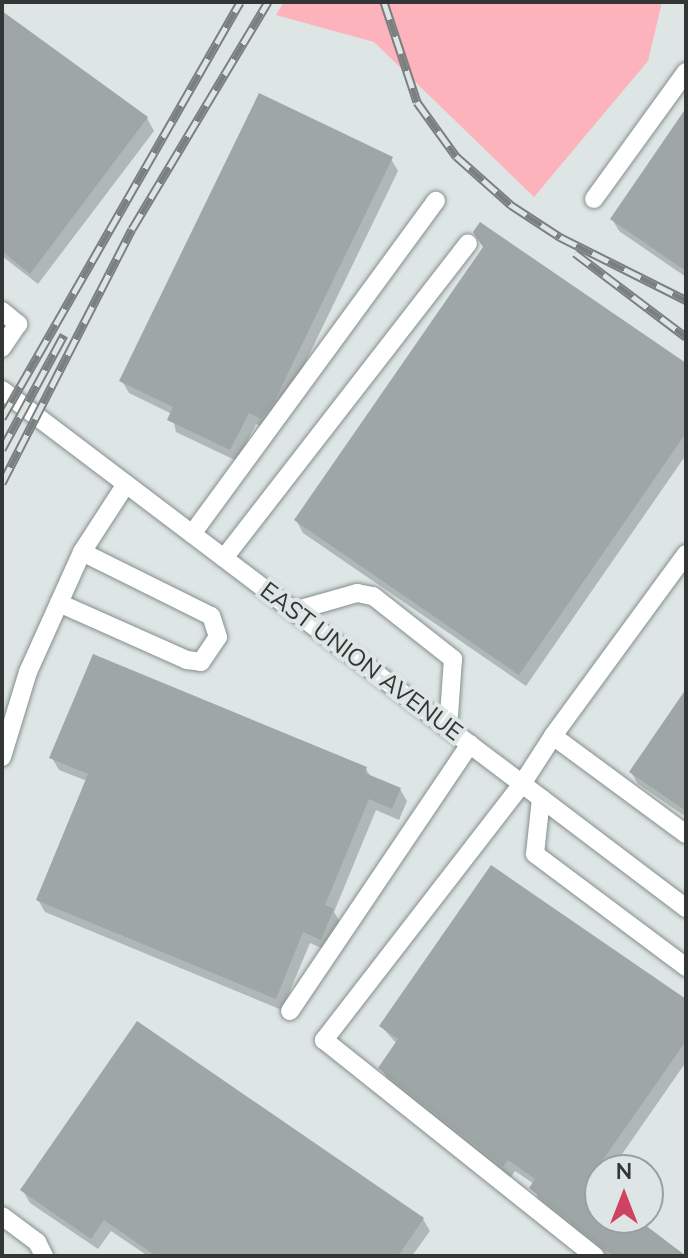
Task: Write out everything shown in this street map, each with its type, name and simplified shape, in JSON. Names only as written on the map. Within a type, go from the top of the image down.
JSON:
[{"type":"street","points":[[594,199],[686,72]]},
{"type":"street","points":[[192,534],[436,201]]},
{"type":"street","points":[[224,558],[468,243]]},
{"type":"street","points":[[2,311],[18,324],[2,348]]},
{"type":"street","name":"EAST UNION AVENUE","points":[[2,390],[686,908]]},
{"type":"street","points":[[2,757],[28,672],[82,552],[126,484]]},
{"type":"street","points":[[59,603],[187,660],[201,662],[218,637],[211,616],[82,552]]},
{"type":"street","points":[[595,1256],[324,1040],[522,784],[553,736],[686,554]]},
{"type":"street","points":[[294,611],[357,593],[373,596],[453,659],[448,728]]},
{"type":"street","points":[[553,736],[686,834]]},
{"type":"street","points":[[290,1011],[470,744]]},
{"type":"street","points":[[541,798],[535,854],[686,967]]},
{"type":"street","points":[[2,1216],[37,1242],[44,1256]]},
{"type":"shaded area","points":[[284,2],[662,2],[648,61],[534,197],[374,42],[276,15]]},
{"type":"building","points":[[2,11],[148,117],[30,274],[2,251]]},
{"type":"building","points":[[259,93],[393,157],[274,402],[261,419],[249,413],[230,450],[167,420],[173,407],[119,381]]},
{"type":"building","points":[[686,108],[686,271],[610,219]]},
{"type":"building","points":[[480,222],[686,363],[686,433],[519,675],[294,520],[483,247],[473,232]]},
{"type":"building","points":[[93,654],[367,767],[365,773],[401,788],[392,809],[369,799],[325,905],[334,909],[321,940],[303,932],[276,999],[36,900],[88,774],[49,758]]},
{"type":"building","points":[[686,689],[686,811],[629,772]]},
{"type":"building","points":[[491,865],[686,999],[686,1041],[607,1154],[584,1154],[584,1233],[529,1188],[535,1179],[508,1160],[503,1167],[378,1068],[398,1039],[379,1026]]},
{"type":"building","points":[[137,1021],[424,1218],[398,1256],[156,1256],[104,1220],[91,1239],[20,1190]]},
{"type":"building","points":[[586,1234],[657,1234],[686,1256],[613,1256]]},
{"type":"railway","points":[[2,418],[240,2]]},
{"type":"railway","points":[[2,483],[132,229],[268,2]]},
{"type":"railway","points":[[384,2],[417,102],[456,156],[511,205],[560,237],[686,300]]},
{"type":"railway","points":[[575,253],[686,337]]},
{"type":"railway","points":[[2,449],[64,335]]}]
